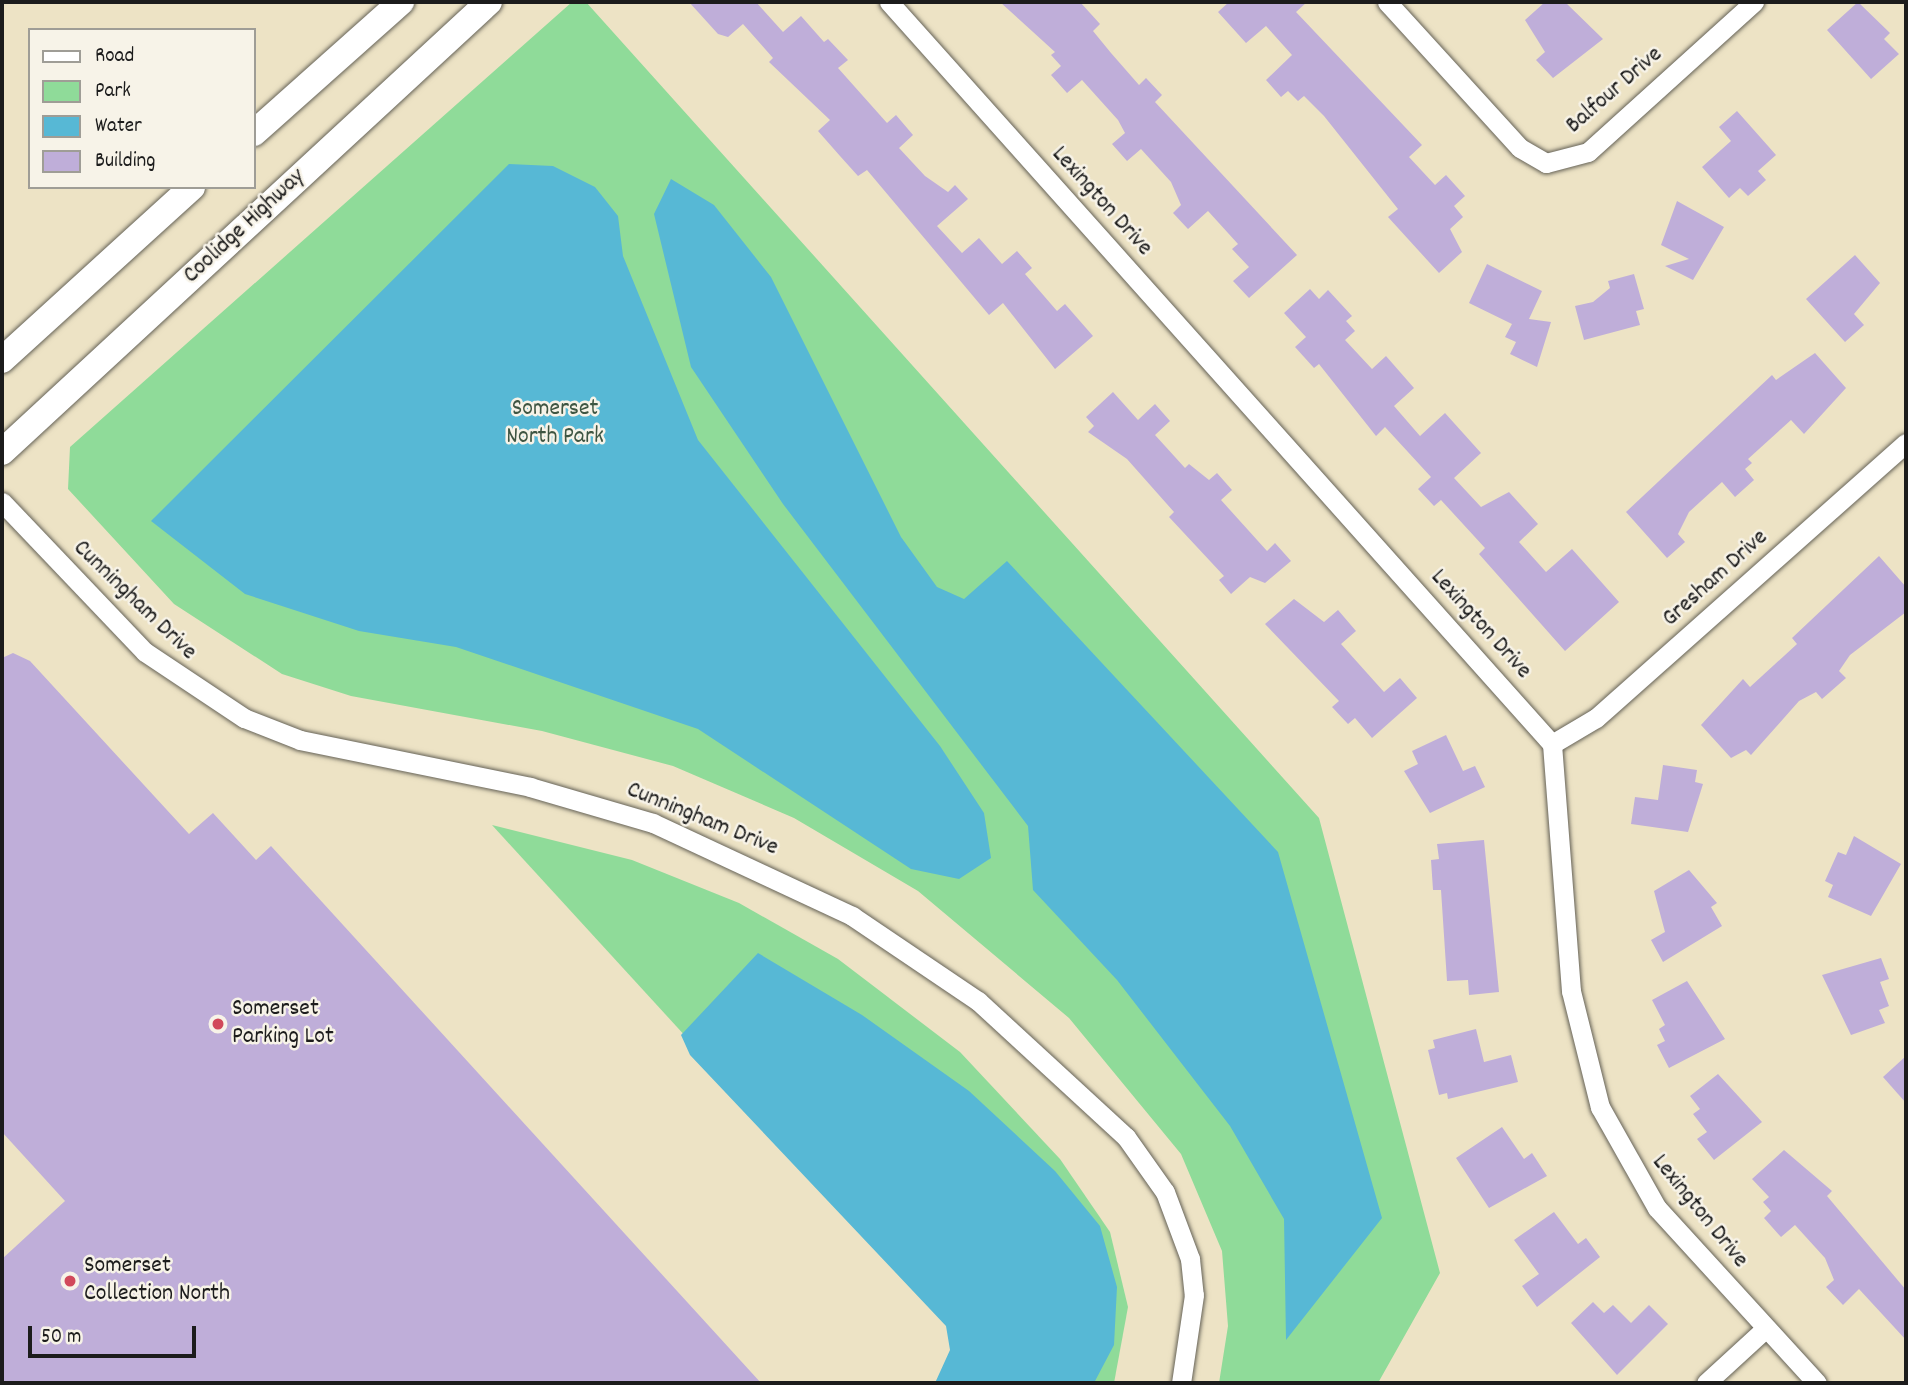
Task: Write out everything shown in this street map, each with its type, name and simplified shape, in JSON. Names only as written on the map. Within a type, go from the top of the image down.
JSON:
[{"type":"main road","points":[[256,131],[401,2]]},
{"type":"main road","name":"Coolidge Highway","points":[[2,452],[489,2]]},
{"type":"main road","points":[[2,359],[190,189]]},
{"type":"street","name":"Lexington Drive","points":[[889,2],[1552,744],[1571,991],[1600,1107],[1657,1209],[1817,1383]]},
{"type":"street","name":"Balfour Drive","points":[[1387,2],[1520,148],[1546,163],[1588,152],[1754,2]]},
{"type":"street","name":"Gresham Drive","points":[[1552,744],[1596,718],[1906,443]]},
{"type":"street","name":"Cunningham Drive","points":[[2,502],[145,652],[235,713],[300,740],[530,787],[678,832],[852,916],[978,1001],[1110,1120],[1165,1192],[1190,1259],[1194,1295],[1181,1383]]},
{"type":"street","points":[[1706,1383],[1766,1328]]},
{"type":"green space","name":"Somerset North Park","points":[[572,2],[586,2],[1319,818],[1440,1273],[1378,1383],[1219,1383],[1228,1326],[1222,1251],[1181,1154],[1069,1018],[918,891],[794,818],[673,766],[542,731],[351,696],[282,674],[174,604],[68,489],[70,447]]},
{"type":"green space","points":[[492,825],[632,860],[739,903],[838,959],[960,1052],[1060,1159],[1110,1232],[1128,1307],[1114,1383],[1003,1383]]},
{"type":"water","points":[[509,164],[553,166],[595,187],[618,216],[623,256],[698,440],[940,746],[984,813],[991,858],[959,879],[911,869],[698,729],[456,647],[359,631],[245,594],[151,521]]},
{"type":"water","points":[[671,179],[714,205],[771,277],[901,537],[937,587],[964,599],[1007,561],[1278,852],[1382,1218],[1286,1340],[1284,1219],[1230,1126],[1117,980],[1033,890],[1028,826],[783,504],[691,367],[654,214]]},
{"type":"water","points":[[758,953],[862,1015],[969,1091],[1055,1171],[1100,1226],[1117,1287],[1114,1345],[1094,1383],[935,1383],[950,1350],[946,1326],[690,1055],[681,1035]]},
{"type":"building","points":[[689,2],[756,2],[783,32],[801,16],[824,42],[828,39],[848,60],[838,68],[887,123],[896,115],[913,135],[899,148],[925,176],[948,192],[955,185],[968,199],[937,226],[962,253],[979,238],[1002,264],[1017,251],[1032,268],[1025,274],[1057,311],[1065,304],[1093,336],[1055,369],[1003,303],[989,315],[867,170],[858,176],[818,131],[830,120],[769,62],[773,58],[743,24],[728,37],[718,34]]},
{"type":"building","points":[[1000,2],[1080,2],[1100,24],[1093,31],[1111,53],[1139,85],[1146,78],[1162,95],[1155,102],[1297,255],[1249,298],[1233,281],[1249,267],[1232,249],[1238,244],[1208,211],[1188,229],[1173,213],[1181,205],[1171,182],[1141,149],[1127,161],[1112,144],[1125,133],[1118,120],[1082,80],[1067,93],[1051,75],[1061,66],[1051,55],[1055,52]]},
{"type":"building","points":[[1229,2],[1307,2],[1296,12],[1422,145],[1409,157],[1435,185],[1446,175],[1465,196],[1454,206],[1463,217],[1450,229],[1462,252],[1439,273],[1388,217],[1398,209],[1324,116],[1304,96],[1298,101],[1288,91],[1281,97],[1266,80],[1292,55],[1266,26],[1246,43],[1218,12]]},
{"type":"building","points":[[1545,2],[1565,2],[1603,39],[1553,78],[1536,60],[1545,52],[1525,20]]},
{"type":"building","points":[[1858,2],[1890,33],[1884,39],[1899,54],[1871,79],[1827,30]]},
{"type":"building","points":[[1737,111],[1776,155],[1758,171],[1766,180],[1748,196],[1740,188],[1729,198],[1702,167],[1731,141],[1719,127]]},
{"type":"building","points":[[1677,201],[1724,227],[1693,280],[1665,266],[1689,259],[1661,245]]},
{"type":"building","points":[[1855,255],[1880,283],[1854,314],[1864,325],[1845,342],[1806,299]]},
{"type":"building","points":[[1487,264],[1542,291],[1529,319],[1551,322],[1537,367],[1510,354],[1516,342],[1505,337],[1512,324],[1469,303]]},
{"type":"building","points":[[1634,274],[1644,309],[1636,311],[1640,325],[1584,340],[1575,306],[1593,302],[1610,288],[1608,281]]},
{"type":"building","points":[[1310,289],[1319,299],[1328,290],[1352,316],[1346,321],[1355,331],[1345,340],[1372,369],[1386,356],[1414,388],[1394,406],[1420,436],[1445,413],[1481,453],[1454,478],[1481,507],[1509,492],[1538,524],[1519,542],[1546,572],[1572,549],[1619,602],[1565,651],[1479,554],[1485,548],[1441,500],[1434,506],[1418,489],[1431,477],[1385,427],[1376,436],[1319,364],[1314,368],[1295,347],[1306,337],[1284,313]]},
{"type":"building","points":[[1815,353],[1846,388],[1804,434],[1791,420],[1748,459],[1752,463],[1745,469],[1754,480],[1735,497],[1722,482],[1689,512],[1678,534],[1685,542],[1667,558],[1626,512],[1772,375],[1776,380]]},
{"type":"building","points":[[1113,392],[1138,420],[1155,404],[1170,421],[1155,435],[1185,468],[1189,464],[1209,480],[1217,473],[1232,490],[1221,500],[1267,551],[1275,543],[1291,561],[1265,583],[1250,577],[1231,594],[1219,580],[1224,576],[1169,517],[1174,512],[1127,459],[1088,432],[1094,426],[1086,417]]},
{"type":"building","points":[[1879,556],[1906,587],[1906,612],[1850,655],[1839,671],[1846,678],[1822,699],[1816,692],[1799,701],[1751,755],[1746,750],[1731,758],[1701,725],[1743,679],[1750,687],[1797,644],[1792,638]]},
{"type":"building","points":[[1294,599],[1324,622],[1338,610],[1356,631],[1341,644],[1384,692],[1400,678],[1417,698],[1372,738],[1355,718],[1348,724],[1332,707],[1339,701],[1265,624]]},
{"type":"building","name":"Somerset Parking Lot","points":[[13,653],[30,661],[189,834],[213,813],[256,860],[271,846],[761,1383],[2,1383],[2,1259],[65,1201],[2,1132],[2,658]]},
{"type":"building","points":[[1446,735],[1463,771],[1475,766],[1485,787],[1430,813],[1404,771],[1418,764],[1412,751]]},
{"type":"building","points":[[1663,765],[1697,770],[1695,782],[1703,784],[1688,832],[1631,824],[1635,797],[1658,800]]},
{"type":"building","points":[[1854,836],[1901,864],[1871,916],[1828,897],[1833,885],[1825,881],[1838,852],[1846,855]]},
{"type":"building","points":[[1484,840],[1499,992],[1469,995],[1468,980],[1447,981],[1441,890],[1433,890],[1431,860],[1439,859],[1437,844]]},
{"type":"building","points":[[1689,870],[1717,903],[1711,907],[1722,926],[1663,962],[1651,940],[1665,932],[1654,891]]},
{"type":"building","points":[[1881,958],[1889,979],[1880,982],[1889,1006],[1879,1010],[1885,1023],[1851,1035],[1822,975]]},
{"type":"building","points":[[1687,981],[1725,1039],[1669,1068],[1657,1045],[1665,1041],[1659,1029],[1665,1025],[1652,1000]]},
{"type":"building","points":[[1476,1029],[1484,1062],[1511,1055],[1518,1082],[1448,1099],[1447,1093],[1439,1095],[1428,1050],[1435,1048],[1433,1040]]},
{"type":"building","points":[[1906,1056],[1906,1103],[1883,1077]]},
{"type":"building","points":[[1718,1074],[1762,1122],[1714,1160],[1697,1139],[1707,1132],[1693,1114],[1700,1109],[1690,1096]]},
{"type":"building","points":[[1502,1127],[1524,1159],[1532,1153],[1547,1176],[1489,1208],[1456,1158]]},
{"type":"building","points":[[1784,1150],[1832,1191],[1827,1196],[1906,1290],[1906,1340],[1859,1289],[1843,1305],[1826,1287],[1834,1280],[1825,1258],[1795,1225],[1781,1237],[1764,1218],[1771,1211],[1763,1202],[1769,1197],[1752,1179]]},
{"type":"building","points":[[1554,1212],[1578,1244],[1586,1238],[1600,1257],[1537,1307],[1522,1286],[1539,1274],[1514,1240]]},
{"type":"building","points":[[1593,1302],[1604,1313],[1613,1305],[1631,1323],[1649,1305],[1668,1324],[1617,1375],[1571,1323]]},
{"type":"place","name":"Somerset Parking Lot","points":[[218,1024]]},
{"type":"place","name":"Somerset Collection North","points":[[70,1281]]}]
